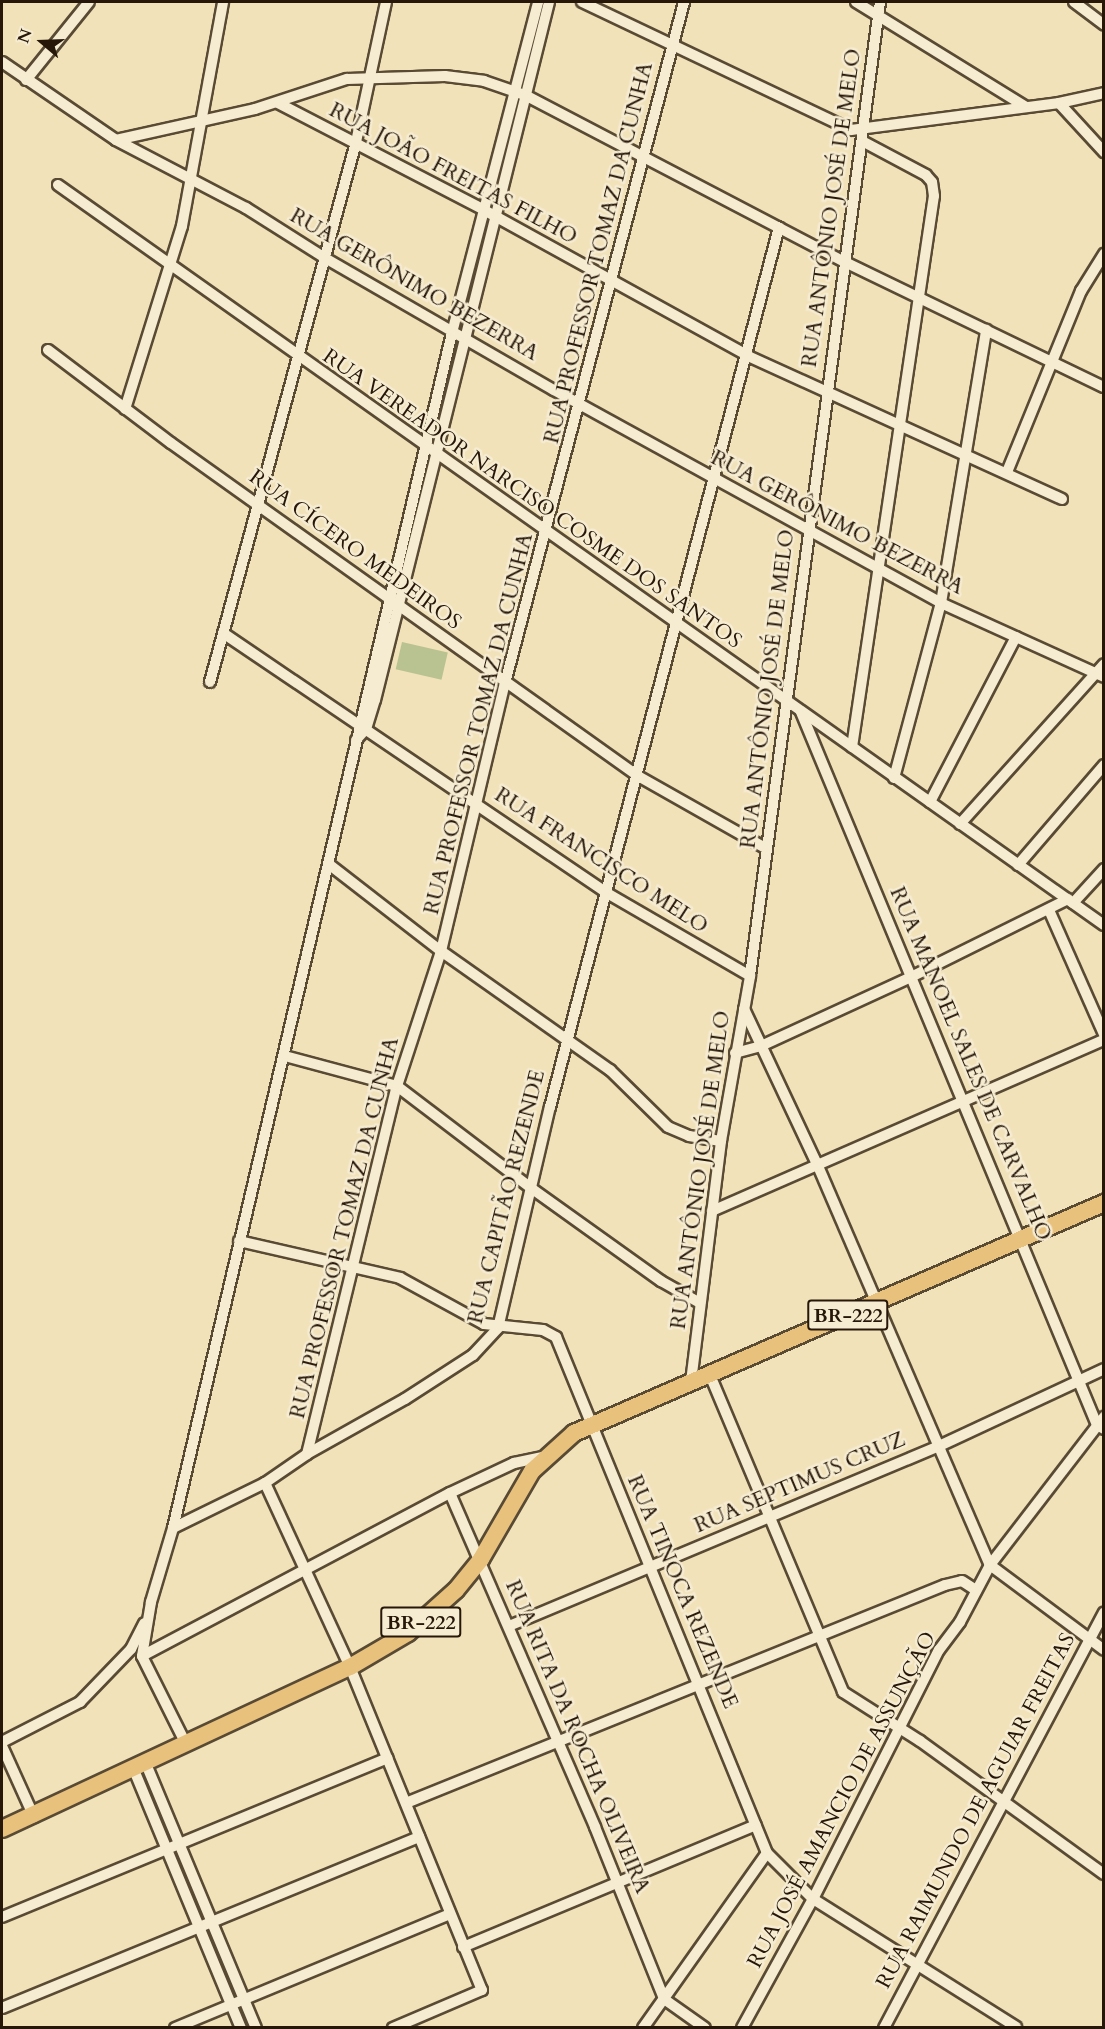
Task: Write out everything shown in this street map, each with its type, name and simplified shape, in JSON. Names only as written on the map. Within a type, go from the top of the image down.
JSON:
[{"type":"main road","name":"BR-222","points":[[2,1829],[34,1817],[350,1667],[408,1633],[456,1590],[481,1559],[522,1486],[546,1456],[591,1425],[1104,1203]]},
{"type":"street","points":[[26,80],[87,2]]},
{"type":"street","points":[[124,409],[171,267],[204,120],[223,2]]},
{"type":"street","points":[[210,682],[356,142],[372,76],[386,2]]},
{"type":"street","points":[[186,1744],[142,1656],[149,1612],[173,1528],[239,1241],[330,865],[356,740],[362,727],[430,451],[495,216],[538,2]]},
{"type":"street","points":[[430,451],[453,329],[484,210],[549,2]]},
{"type":"street","points":[[582,2],[838,128],[864,128],[1059,103],[1104,93]]},
{"type":"street","name":"RUA PROFESSOR TOMAZ DA CUNHA","points":[[307,1454],[351,1266],[397,1086],[441,951],[478,804],[505,683],[547,533],[684,2]]},
{"type":"street","points":[[856,2],[1026,107]]},
{"type":"street","name":"RUA ANTÔNIO JOSÉ DE MELO","points":[[691,1382],[721,1141],[750,976],[827,390],[864,142],[880,2]]},
{"type":"street","points":[[1074,2],[1104,25]]},
{"type":"street","name":"RUA GERÔNIMO BEZERRA","points":[[2,62],[116,141],[191,182],[246,208],[325,258],[453,329],[580,404],[809,527],[941,603],[1099,675]]},
{"type":"street","points":[[116,141],[278,103],[330,82],[372,76],[467,76],[520,93],[847,263],[1104,387]]},
{"type":"street","name":"RUA JOÃO FREITAS FILHO","points":[[278,103],[484,210],[748,356],[1062,499]]},
{"type":"street","points":[[1059,103],[1104,152]]},
{"type":"street","points":[[852,747],[934,196],[931,180],[864,142]]},
{"type":"street","name":"RUA VEREADOR NARCISO COSME DOS SANTOS","points":[[58,185],[297,358],[1104,925]]},
{"type":"street","name":"RUA CAPITÃO REZENDE","points":[[173,1528],[265,1484],[307,1454],[458,1364],[484,1346],[498,1328],[568,1039],[748,356],[779,227]]},
{"type":"street","points":[[1007,472],[1081,291],[1104,254]]},
{"type":"street","points":[[894,778],[941,603],[986,330]]},
{"type":"street","name":"RUA CÍCERO MEDEIROS","points":[[48,350],[124,409],[638,776],[767,849]]},
{"type":"street","name":"RUA FRANCISCO MELO","points":[[223,633],[607,893],[750,976]]},
{"type":"street","points":[[930,802],[1016,637]]},
{"type":"street","points":[[960,824],[1099,675],[1104,664]]},
{"type":"street","name":"RUA MANOEL SALES DE CARVALHO","points":[[801,712],[913,976],[962,1099],[1101,1424]]},
{"type":"street","points":[[1018,865],[1104,765]]},
{"type":"street","points":[[330,865],[441,951],[568,1039],[623,1081],[668,1127],[689,1136],[721,1141]]},
{"type":"street","points":[[735,1053],[761,1046],[1070,901],[1104,869]]},
{"type":"street","points":[[1049,910],[1104,1034]]},
{"type":"street","points":[[744,1009],[818,1166],[937,1447],[990,1565],[1104,1650]]},
{"type":"street","points":[[712,1211],[818,1166],[962,1099],[1104,1040]]},
{"type":"street","points":[[285,1056],[397,1086],[531,1188],[661,1281],[700,1303]]},
{"type":"street","points":[[239,1241],[351,1266],[414,1283],[475,1320],[498,1328]]},
{"type":"street","name":"RUA TINOCA REZENDE","points":[[498,1328],[548,1331],[561,1344],[591,1425],[767,1853]]},
{"type":"street","name":"RUA SEPTIMUS CRUZ","points":[[509,1626],[650,1569],[770,1516],[937,1447],[1080,1378],[1104,1369]]},
{"type":"street","points":[[710,1375],[843,1692],[898,1726],[1104,1874]]},
{"type":"street","name":"RUA JOSÉ AMANCIO DE ASSUNÇÃO","points":[[742,2028],[813,1899],[898,1726],[990,1565],[1101,1424]]},
{"type":"street","points":[[142,1656],[302,1569],[514,1462],[546,1456]]},
{"type":"street","points":[[265,1484],[302,1569],[350,1667],[482,1990],[393,2028]]},
{"type":"street","name":"RUA RITA DA ROCHA OLIVEIRA","points":[[450,1494],[481,1559],[556,1742],[618,1881],[664,1999]]},
{"type":"street","points":[[406,1803],[956,1581],[964,1581],[976,1590]]},
{"type":"street","points":[[34,1817],[2,1744],[80,1702],[102,1682],[131,1649],[149,1612]]},
{"type":"street","name":"RUA RAIMUNDO DE AGUIAR FREITAS","points":[[884,2028],[1104,1613]]},
{"type":"street","points":[[2,1917],[387,1758]]},
{"type":"street","points":[[140,1767],[181,1845],[256,2028]]},
{"type":"street","points":[[140,1767],[168,1850],[241,2028]]},
{"type":"street","points":[[463,1947],[756,1825]]},
{"type":"street","points":[[2,2008],[419,1837]]},
{"type":"street","points":[[643,2028],[767,1853],[813,1899],[918,1963],[1016,2027]]},
{"type":"street","points":[[176,2028],[450,1914]]},
{"type":"street","points":[[664,1999],[705,2028]]},
{"type":"green space","points":[[402,642],[448,653],[441,680],[396,669]]}]
